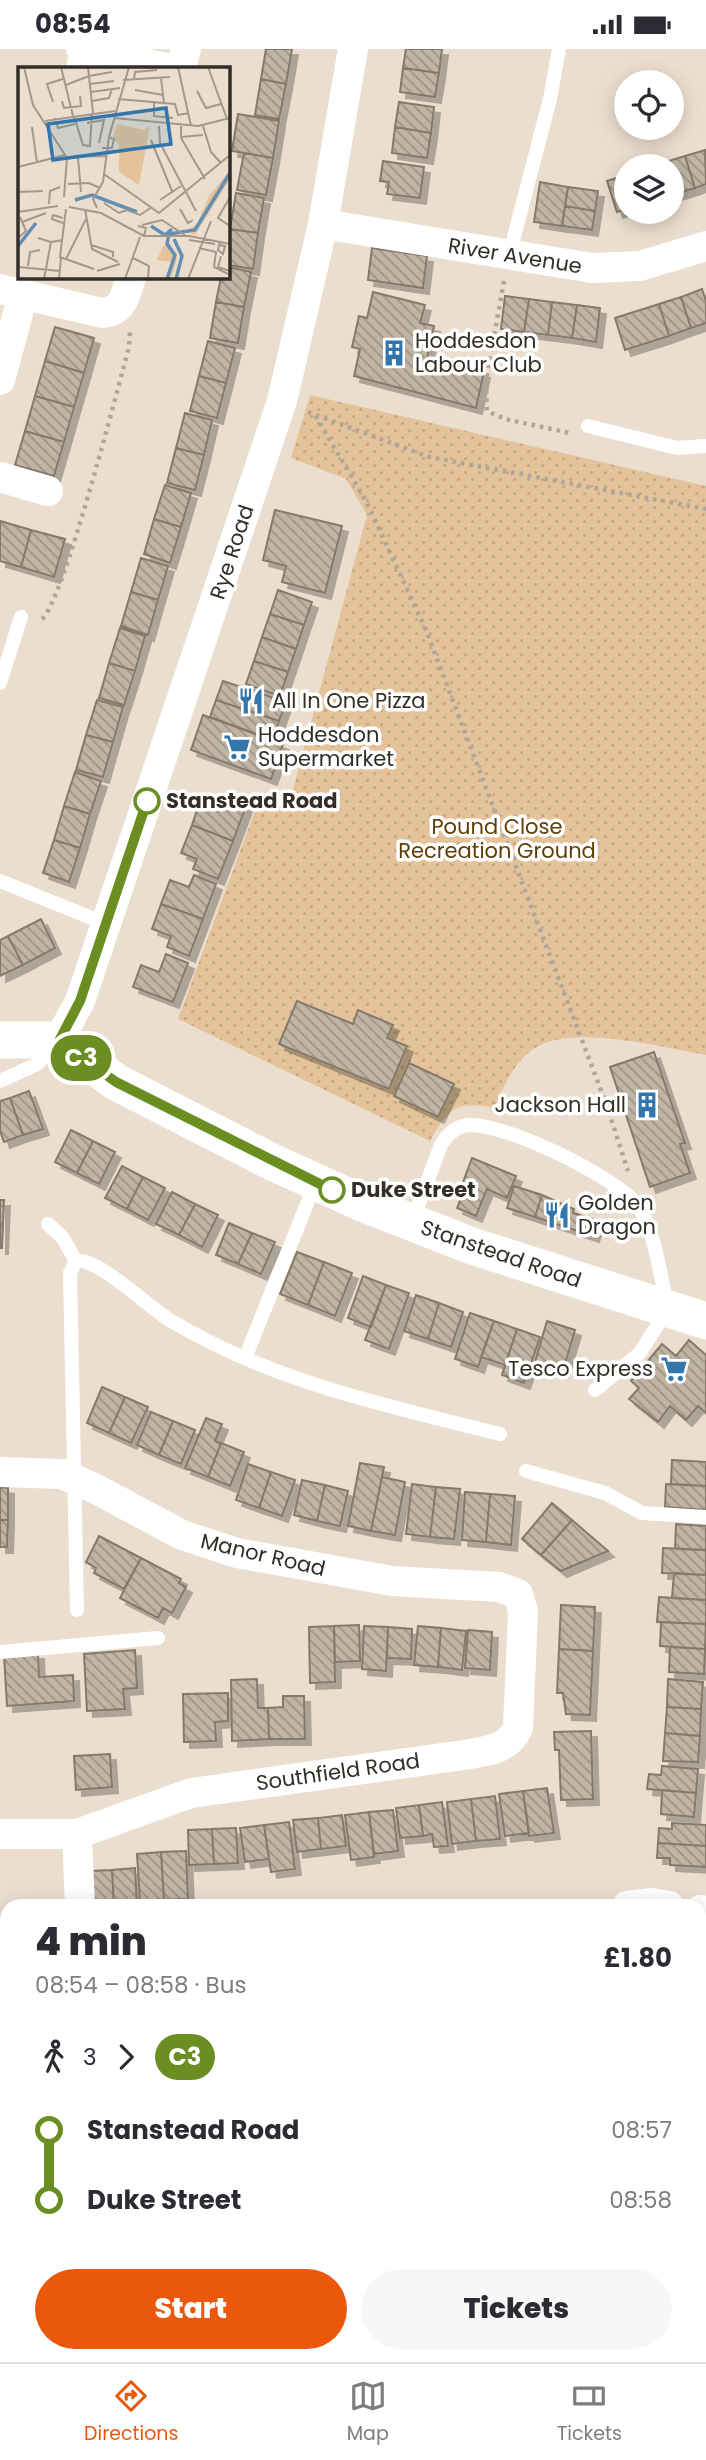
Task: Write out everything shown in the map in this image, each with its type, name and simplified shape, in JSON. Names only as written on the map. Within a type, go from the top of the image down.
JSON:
[{"type":"street","points":[[79,49],[161,67]]},
{"type":"street","points":[[181,67],[186,49]]},
{"type":"street","name":"Rye Road","points":[[59,1041],[80,1001],[104,923],[282,401],[323,224],[353,49]]},
{"type":"street","name":"River Avenue","points":[[323,224],[509,256],[616,268],[640,266],[706,246]]},
{"type":"street","points":[[0,380],[11,292],[111,313],[124,303],[131,278]]},
{"type":"street","points":[[0,477],[48,491]]},
{"type":"street","points":[[0,1040],[59,1041]]},
{"type":"street","name":"Stanstead Road","points":[[59,1041],[116,1082],[315,1182],[411,1224],[706,1321]]},
{"type":"street","name":"Manor Road","points":[[0,1472],[48,1473],[74,1479],[182,1535],[237,1553],[392,1581],[499,1587]]},
{"type":"street","name":"Southfield Road","points":[[0,1834],[77,1834],[191,1793],[464,1755],[508,1744],[514,1737],[519,1719],[523,1611],[518,1594],[499,1587]]},
{"type":"street","points":[[77,1834],[80,1899]]},
{"type":"lane","points":[[73,67],[79,49]]},
{"type":"lane","points":[[509,256],[550,99],[559,49]]},
{"type":"lane","points":[[588,426],[677,448],[706,446]]},
{"type":"lane","points":[[0,683],[21,617]]},
{"type":"lane","points":[[0,881],[104,923]]},
{"type":"lane","points":[[0,1081],[37,1064],[59,1041]]},
{"type":"lane","points":[[411,1224],[446,1136],[453,1130],[470,1125],[495,1131],[580,1163],[612,1181],[640,1209],[668,1309],[639,1354],[596,1390]]},
{"type":"lane","points":[[246,1358],[315,1182]]},
{"type":"lane","points":[[48,1224],[62,1237],[76,1261]]},
{"type":"lane","points":[[76,1261],[95,1264],[173,1322],[246,1358],[345,1395],[500,1434]]},
{"type":"lane","points":[[76,1261],[70,1273],[77,1611]]},
{"type":"lane","points":[[526,1471],[605,1493],[642,1513],[706,1517]]},
{"type":"lane","points":[[0,1652],[158,1639]]},
{"type":"path","points":[[509,256],[486,381],[484,398],[487,411],[505,419],[584,436],[588,426]]},
{"type":"path","points":[[21,617],[43,619],[51,610],[129,347],[129,327]]},
{"type":"path","points":[[282,401],[429,457],[706,509]]},
{"type":"path","points":[[315,415],[366,501],[426,630],[607,1106],[640,1209]]},
{"type":"green space","name":"Pound Close Recreation Ground","points":[[310,395],[706,486],[706,1055],[617,1039],[569,1038],[548,1042],[532,1050],[519,1062],[494,1108],[470,1105],[454,1109],[442,1121],[430,1141],[178,1019],[257,805],[289,804],[367,515],[346,479],[291,458]]},
{"type":"building","points":[[266,49],[292,49],[286,84],[261,79]]},
{"type":"building","points":[[406,49],[442,49],[439,73],[403,68]]},
{"type":"building","points":[[403,68],[439,73],[435,97],[400,92]]},
{"type":"building","points":[[261,79],[286,84],[279,119],[255,115]]},
{"type":"building","points":[[399,102],[434,107],[431,133],[395,127]]},
{"type":"building","points":[[238,114],[279,121],[273,158],[232,151]]},
{"type":"building","points":[[395,127],[431,133],[427,158],[392,153]]},
{"type":"building","points":[[705,150],[706,184],[695,188],[685,156]]},
{"type":"building","points":[[244,153],[273,158],[266,195],[237,190]]},
{"type":"building","points":[[684,156],[695,188],[684,191]]},
{"type":"building","points":[[383,161],[424,167],[420,198],[387,194],[389,182],[380,181]]},
{"type":"building","points":[[614,179],[614,203],[607,181]]},
{"type":"building","points":[[540,182],[568,187],[562,226],[534,222]]},
{"type":"building","points":[[568,187],[598,191],[595,211],[565,206]]},
{"type":"building","points":[[236,193],[264,198],[258,233],[230,229]]},
{"type":"building","points":[[565,206],[595,211],[592,230],[562,226]]},
{"type":"building","points":[[230,229],[258,233],[253,269],[229,265]]},
{"type":"building","points":[[372,248],[427,256],[423,288],[368,280]]},
{"type":"building","points":[[229,267],[251,272],[244,307],[216,302],[221,278],[229,278]]},
{"type":"building","points":[[702,289],[706,301],[706,323],[691,328],[681,297]]},
{"type":"building","name":"Hoddesdon Labour Club","points":[[373,292],[425,305],[420,323],[434,326],[427,358],[484,372],[476,408],[354,376],[360,349],[352,347],[359,316],[367,318]]},
{"type":"building","points":[[505,296],[529,299],[524,332],[501,329]]},
{"type":"building","points":[[681,297],[691,328],[669,336],[659,304]]},
{"type":"building","points":[[529,299],[552,302],[548,335],[524,332]]},
{"type":"building","points":[[216,302],[244,307],[238,343],[210,338]]},
{"type":"building","points":[[552,302],[577,305],[572,338],[548,335]]},
{"type":"building","points":[[659,304],[669,336],[625,350],[615,318]]},
{"type":"building","points":[[577,305],[600,308],[596,342],[572,338]]},
{"type":"building","points":[[55,327],[94,338],[84,373],[45,361]]},
{"type":"building","points":[[208,341],[235,348],[226,383],[199,376]]},
{"type":"building","points":[[45,361],[84,373],[74,407],[35,396]]},
{"type":"building","points":[[199,376],[226,383],[217,418],[190,411]]},
{"type":"building","points":[[35,396],[74,407],[64,442],[25,431]]},
{"type":"building","points":[[185,413],[212,420],[204,455],[176,448]]},
{"type":"building","points":[[25,431],[64,442],[54,476],[15,465]]},
{"type":"building","points":[[176,448],[204,455],[195,490],[167,483]]},
{"type":"building","points":[[165,485],[191,493],[181,527],[154,519]]},
{"type":"building","points":[[275,510],[342,526],[325,593],[282,582],[286,566],[263,560]]},
{"type":"building","points":[[154,519],[181,527],[170,563],[144,554]]},
{"type":"building","points":[[0,521],[31,530],[21,567],[0,561]]},
{"type":"building","points":[[31,530],[65,539],[54,577],[21,567]]},
{"type":"building","points":[[141,558],[168,566],[158,600],[131,592]]},
{"type":"building","points":[[278,590],[312,602],[304,625],[270,614]]},
{"type":"building","points":[[131,592],[158,600],[148,635],[121,626]]},
{"type":"building","points":[[270,614],[304,625],[296,649],[262,637]]},
{"type":"building","points":[[120,628],[145,636],[135,671],[109,663]]},
{"type":"building","points":[[262,637],[296,649],[288,672],[254,661]]},
{"type":"building","points":[[254,661],[288,672],[280,696],[246,684]]},
{"type":"building","points":[[109,663],[135,671],[124,705],[99,698]]},
{"type":"building","name":"All In One Pizza","points":[[223,681],[286,702],[279,721],[216,700]]},
{"type":"building","points":[[97,700],[123,707],[113,742],[86,735]]},
{"type":"building","points":[[216,700],[279,721],[273,740],[210,717]]},
{"type":"building","name":"Hoddesdon Supermarket","points":[[203,715],[283,744],[271,779],[191,750]]},
{"type":"building","points":[[86,735],[113,742],[103,777],[76,770]]},
{"type":"building","points":[[75,772],[101,781],[90,814],[64,806]]},
{"type":"building","points":[[222,797],[246,806],[233,841],[192,825],[200,801],[218,808]]},
{"type":"building","points":[[64,806],[90,814],[80,848],[54,840]]},
{"type":"building","points":[[192,825],[233,841],[218,879],[193,869],[197,859],[181,853]]},
{"type":"building","points":[[54,840],[80,848],[69,882],[43,873]]},
{"type":"building","points":[[194,875],[216,884],[203,919],[161,904],[170,880],[189,887]]},
{"type":"building","points":[[161,904],[203,919],[189,956],[167,947],[171,936],[152,929]]},
{"type":"building","points":[[41,919],[55,948],[23,965],[8,936]]},
{"type":"building","points":[[8,936],[23,965],[0,976],[0,940]]},
{"type":"building","points":[[166,954],[188,963],[173,1002],[133,987],[141,965],[159,972]]},
{"type":"building","points":[[297,1001],[353,1024],[358,1010],[393,1025],[387,1038],[407,1046],[389,1089],[279,1044]]},
{"type":"building","name":"Jackson Hall","points":[[654,1052],[685,1143],[680,1144],[690,1173],[650,1187],[610,1067]]},
{"type":"building","points":[[409,1063],[454,1084],[438,1117],[394,1096]]},
{"type":"building","points":[[29,1091],[43,1129],[23,1135],[10,1098]]},
{"type":"building","points":[[10,1098],[23,1135],[4,1142],[0,1131],[0,1101]]},
{"type":"building","points":[[71,1130],[93,1141],[77,1173],[55,1162]]},
{"type":"building","points":[[93,1141],[115,1152],[99,1184],[77,1173]]},
{"type":"building","points":[[472,1158],[516,1176],[507,1198],[487,1189],[476,1216],[457,1208],[467,1184],[463,1182]]},
{"type":"building","points":[[122,1166],[143,1177],[127,1209],[105,1198]]},
{"type":"building","points":[[143,1177],[165,1188],[148,1220],[127,1209]]},
{"type":"building","points":[[514,1186],[542,1195],[535,1217],[507,1208]]},
{"type":"building","points":[[172,1192],[195,1204],[179,1235],[156,1224]]},
{"type":"building","name":"Golden Dragon","points":[[542,1195],[574,1209],[573,1213],[598,1221],[593,1236],[535,1217]]},
{"type":"building","points":[[0,1200],[4,1200],[3,1224],[0,1224]]},
{"type":"building","points":[[195,1204],[218,1215],[202,1247],[179,1235]]},
{"type":"building","points":[[229,1223],[252,1233],[238,1264],[216,1255]]},
{"type":"building","points":[[0,1224],[3,1224],[2,1248],[0,1248]]},
{"type":"building","points":[[252,1233],[275,1242],[261,1274],[238,1264]]},
{"type":"building","points":[[297,1252],[324,1262],[308,1305],[280,1294]]},
{"type":"building","points":[[324,1262],[352,1273],[335,1316],[308,1305]]},
{"type":"building","points":[[363,1276],[386,1285],[371,1327],[348,1318]]},
{"type":"building","points":[[386,1285],[409,1293],[389,1349],[365,1340]]},
{"type":"building","points":[[416,1295],[439,1303],[428,1339],[404,1331]]},
{"type":"building","points":[[439,1303],[463,1312],[451,1347],[428,1339]]},
{"type":"building","points":[[470,1313],[494,1321],[478,1367],[455,1359]]},
{"type":"building","points":[[494,1321],[517,1329],[505,1365],[481,1357]]},
{"type":"building","points":[[547,1321],[575,1330],[563,1371],[535,1362]]},
{"type":"building","points":[[517,1329],[540,1337],[524,1383],[502,1375]]},
{"type":"building","name":"Tesco Express","points":[[689,1340],[706,1355],[706,1413],[698,1406],[686,1420],[670,1406],[658,1422],[629,1399],[639,1388],[631,1381],[662,1344],[676,1356]]},
{"type":"building","points":[[102,1387],[125,1397],[109,1433],[87,1423]]},
{"type":"building","points":[[125,1397],[148,1407],[131,1443],[109,1433]]},
{"type":"building","points":[[151,1412],[173,1421],[159,1455],[137,1445]]},
{"type":"building","points":[[206,1418],[222,1424],[215,1441],[221,1443],[208,1477],[185,1468]]},
{"type":"building","points":[[173,1421],[195,1430],[181,1464],[159,1455]]},
{"type":"building","points":[[221,1443],[244,1452],[230,1486],[208,1477]]},
{"type":"building","points":[[672,1460],[706,1462],[706,1486],[671,1484]]},
{"type":"building","points":[[360,1463],[384,1467],[371,1531],[348,1526]]},
{"type":"building","points":[[248,1464],[271,1472],[259,1508],[236,1500]]},
{"type":"building","points":[[271,1472],[295,1480],[282,1516],[259,1508]]},
{"type":"building","points":[[382,1477],[405,1482],[395,1535],[371,1531]]},
{"type":"building","points":[[302,1480],[325,1485],[317,1521],[294,1515]]},
{"type":"building","points":[[412,1484],[436,1487],[430,1537],[406,1534]]},
{"type":"building","points":[[666,1484],[706,1486],[706,1510],[665,1507]]},
{"type":"building","points":[[325,1485],[348,1491],[340,1526],[317,1521]]},
{"type":"building","points":[[0,1487],[8,1488],[8,1520],[0,1520]]},
{"type":"building","points":[[436,1487],[460,1489],[454,1539],[430,1537]]},
{"type":"building","points":[[465,1492],[490,1494],[486,1542],[462,1540]]},
{"type":"building","points":[[490,1494],[515,1496],[511,1545],[486,1542]]},
{"type":"building","points":[[552,1503],[572,1520],[541,1555],[522,1539]]},
{"type":"building","points":[[0,1520],[8,1520],[7,1547],[0,1547]]},
{"type":"building","points":[[572,1520],[608,1551],[561,1571],[541,1555]]},
{"type":"building","points":[[676,1524],[706,1526],[706,1550],[675,1549]]},
{"type":"building","points":[[99,1536],[141,1558],[124,1589],[94,1573],[96,1568],[86,1562]]},
{"type":"building","points":[[663,1548],[706,1550],[706,1575],[662,1573]]},
{"type":"building","points":[[141,1558],[181,1579],[179,1583],[186,1587],[172,1613],[163,1608],[158,1618],[120,1598]]},
{"type":"building","points":[[674,1573],[706,1575],[706,1600],[672,1598]]},
{"type":"building","points":[[659,1597],[706,1600],[706,1624],[657,1622]]},
{"type":"building","points":[[561,1605],[595,1607],[593,1651],[559,1649]]},
{"type":"building","points":[[661,1622],[706,1624],[705,1649],[660,1646]]},
{"type":"building","points":[[359,1625],[360,1661],[335,1662],[334,1626]]},
{"type":"building","points":[[334,1626],[335,1682],[310,1683],[309,1627]]},
{"type":"building","points":[[364,1626],[388,1627],[386,1671],[362,1669]]},
{"type":"building","points":[[418,1626],[441,1628],[438,1667],[414,1665]]},
{"type":"building","points":[[388,1627],[412,1629],[411,1659],[387,1658]]},
{"type":"building","points":[[441,1628],[466,1631],[462,1670],[438,1667]]},
{"type":"building","points":[[468,1630],[492,1632],[490,1670],[465,1668]]},
{"type":"building","points":[[670,1647],[705,1649],[704,1674],[669,1672]]},
{"type":"building","points":[[559,1649],[593,1651],[590,1715],[566,1714],[563,1693],[557,1693]]},
{"type":"building","points":[[135,1650],[137,1688],[123,1689],[125,1709],[87,1711],[84,1654]]},
{"type":"building","points":[[38,1653],[39,1677],[73,1675],[74,1701],[7,1706],[4,1655]]},
{"type":"building","points":[[257,1679],[258,1708],[268,1708],[269,1739],[232,1741],[231,1680]]},
{"type":"building","points":[[668,1679],[703,1682],[701,1709],[667,1707]]},
{"type":"building","points":[[228,1693],[228,1721],[215,1722],[216,1741],[184,1742],[183,1694]]},
{"type":"building","points":[[283,1696],[304,1696],[305,1739],[269,1739],[268,1708],[283,1707]]},
{"type":"building","points":[[667,1707],[701,1709],[700,1736],[665,1733]]},
{"type":"building","points":[[591,1731],[593,1799],[561,1800],[559,1750],[555,1750],[554,1732]]},
{"type":"building","points":[[665,1733],[700,1736],[698,1762],[663,1761]]},
{"type":"building","points":[[110,1754],[112,1787],[76,1790],[74,1756]]},
{"type":"building","points":[[662,1766],[698,1769],[696,1793],[647,1789],[649,1774],[661,1775]]},
{"type":"building","points":[[547,1788],[554,1833],[529,1836],[523,1791]]},
{"type":"building","points":[[662,1790],[696,1793],[694,1817],[661,1814]]},
{"type":"building","points":[[523,1791],[529,1833],[505,1836],[499,1794]]},
{"type":"building","points":[[495,1796],[500,1839],[476,1841],[471,1799]]},
{"type":"building","points":[[471,1799],[476,1841],[452,1844],[447,1802]]},
{"type":"building","points":[[442,1802],[448,1846],[434,1847],[432,1834],[423,1836],[419,1805]]},
{"type":"building","points":[[419,1805],[423,1836],[400,1838],[396,1808]]},
{"type":"building","points":[[393,1810],[398,1851],[374,1854],[369,1812]]},
{"type":"building","points":[[369,1812],[374,1857],[351,1860],[345,1815]]},
{"type":"building","points":[[342,1815],[346,1846],[321,1849],[318,1818]]},
{"type":"building","points":[[318,1818],[321,1849],[297,1852],[293,1820]]},
{"type":"building","points":[[289,1822],[295,1869],[271,1872],[264,1825]]},
{"type":"building","points":[[672,1823],[706,1825],[706,1846],[658,1843],[659,1828],[672,1829]]},
{"type":"building","points":[[264,1825],[269,1859],[245,1862],[240,1828]]},
{"type":"building","points":[[236,1828],[238,1863],[214,1864],[212,1829]]},
{"type":"building","points":[[212,1829],[214,1864],[189,1865],[188,1830]]},
{"type":"building","points":[[658,1843],[706,1846],[706,1867],[670,1865],[670,1858],[657,1858]]},
{"type":"building","points":[[186,1851],[188,1899],[164,1899],[161,1852]]},
{"type":"building","points":[[161,1852],[164,1899],[140,1899],[137,1854]]},
{"type":"building","points":[[135,1868],[137,1899],[114,1899],[112,1870]]},
{"type":"building","points":[[112,1870],[114,1899],[91,1899],[89,1871]]},
{"type":"bus line","name":"C3","points":[[147,801],[80,1001],[59,1041],[88,1064],[156,1104],[332,1190]]},
{"type":"place","name":"Hoddesdon Labour Club","points":[[394,353]]},
{"type":"place","name":"All In One Pizza","points":[[251,701]]},
{"type":"place","name":"Hoddesdon Supermarket","points":[[237,747]]},
{"type":"place","name":"Stanstead Road","points":[[147,801]]},
{"type":"place","name":"Jackson Hall","points":[[647,1105]]},
{"type":"place","name":"Duke Street","points":[[332,1190]]},
{"type":"place","name":"Golden Dragon","points":[[557,1215]]},
{"type":"place","name":"Tesco Express","points":[[674,1369]]}]
